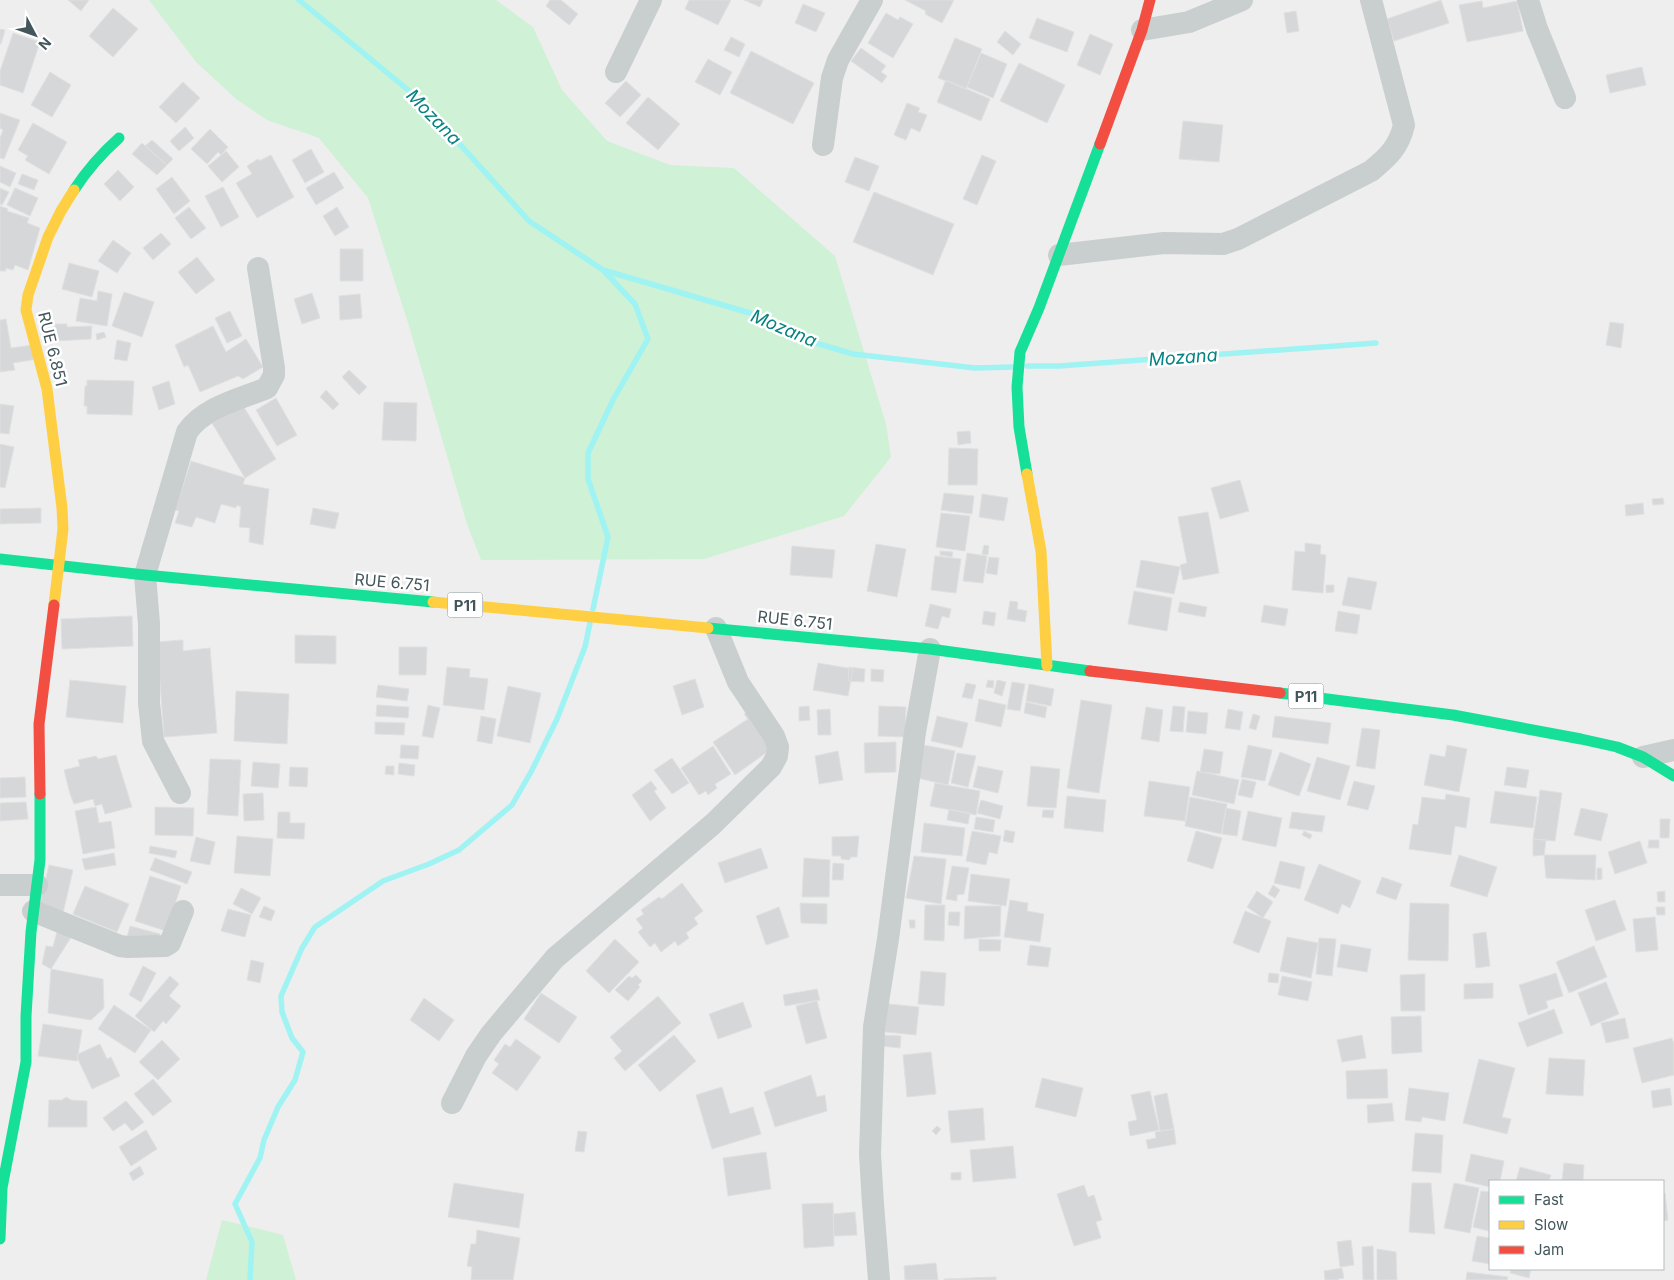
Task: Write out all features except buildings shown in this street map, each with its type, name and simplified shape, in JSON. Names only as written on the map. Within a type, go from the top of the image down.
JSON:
[{"type":"street","points":[[616,72],[652,0]]},
{"type":"street","points":[[823,144],[832,78],[838,60],[872,0]]},
{"type":"street","points":[[1142,30],[1189,22],[1242,0]]},
{"type":"street","points":[[1059,255],[1164,243],[1222,244],[1238,240],[1377,166],[1389,156],[1401,137],[1404,125],[1371,0]]},
{"type":"street","points":[[1528,0],[1537,30],[1566,98]]},
{"type":"street","points":[[1047,666],[1041,551],[1019,427],[1017,387],[1020,352],[1040,308],[1142,30],[1145,2]]},
{"type":"street","name":"RUE 6.851","points":[[0,1239],[2,1188],[26,1062],[26,1016],[33,911],[40,860],[39,724],[62,529],[62,508],[52,416],[47,389],[26,310],[48,237],[61,211],[87,170],[119,138]]},
{"type":"street","points":[[180,793],[153,741],[149,703],[149,624],[146,576],[187,432],[196,421],[232,400],[267,388],[274,376],[258,268]]},
{"type":"street","name":"RUE 6.751","points":[[0,559],[146,576],[930,649]]},
{"type":"street","points":[[452,1103],[476,1056],[532,982],[555,958],[713,824],[771,767],[777,756],[778,747],[774,736],[738,682],[716,628]]},
{"type":"street","points":[[879,1280],[870,1154],[874,1027],[888,939],[915,732],[930,649]]},
{"type":"street","name":"P11","points":[[930,649],[1047,666],[1330,699],[1453,716],[1617,747],[1643,757],[1674,776]]},
{"type":"street","points":[[1643,757],[1674,750]]},
{"type":"street","points":[[0,885],[37,885]]},
{"type":"street","points":[[33,911],[120,946],[128,947],[166,946],[170,943],[183,911]]},
{"type":"green space","points":[[149,0],[496,0],[533,27],[562,90],[607,141],[670,165],[734,168],[835,256],[886,424],[891,457],[844,516],[704,559],[481,560],[467,524],[408,323],[368,198],[319,138],[267,120],[236,99],[196,62]]},
{"type":"green space","points":[[222,1220],[283,1235],[296,1280],[206,1280]]},
{"type":"waterway","name":"Mozana","points":[[299,0],[419,99],[529,221],[603,270],[750,313],[795,337],[853,354],[975,368],[1013,367]]},
{"type":"waterway","points":[[593,609],[608,537],[588,479],[588,453],[614,398],[648,339],[635,304],[603,270]]},
{"type":"waterway","name":"Mozana","points":[[1027,366],[1059,366],[1376,343]]},
{"type":"waterway","points":[[250,1280],[252,1242],[235,1204],[260,1158],[264,1140],[278,1107],[295,1080],[303,1052],[292,1038],[282,1012],[281,996],[302,948],[315,927],[383,881],[429,864],[459,850],[512,805],[531,772],[557,719],[585,647],[590,623]]},
{"type":"traffic: fast","points":[[74,190],[95,162],[119,138]]},
{"type":"traffic: fast","points":[[1027,474],[1019,427],[1017,387],[1020,352],[1039,308],[1100,144]]},
{"type":"traffic: fast","points":[[0,559],[145,575],[433,602]]},
{"type":"traffic: fast","points":[[708,628],[930,649],[1090,671]]},
{"type":"traffic: fast","points":[[1280,693],[1453,715],[1581,739],[1617,747],[1643,757],[1674,776]]},
{"type":"traffic: fast","points":[[0,1239],[2,1188],[26,1062],[26,1016],[31,932],[40,860],[40,794]]},
{"type":"traffic: slow","points":[[54,605],[63,529],[62,508],[47,389],[26,310],[28,295],[48,237],[74,190]]},
{"type":"traffic: slow","points":[[1027,474],[1041,551],[1047,666]]},
{"type":"traffic: slow","points":[[433,602],[708,628]]},
{"type":"traffic: jam","points":[[1100,144],[1142,30],[1150,0]]},
{"type":"traffic: jam","points":[[40,794],[39,724],[54,605]]},
{"type":"traffic: jam","points":[[1090,671],[1280,693]]}]
